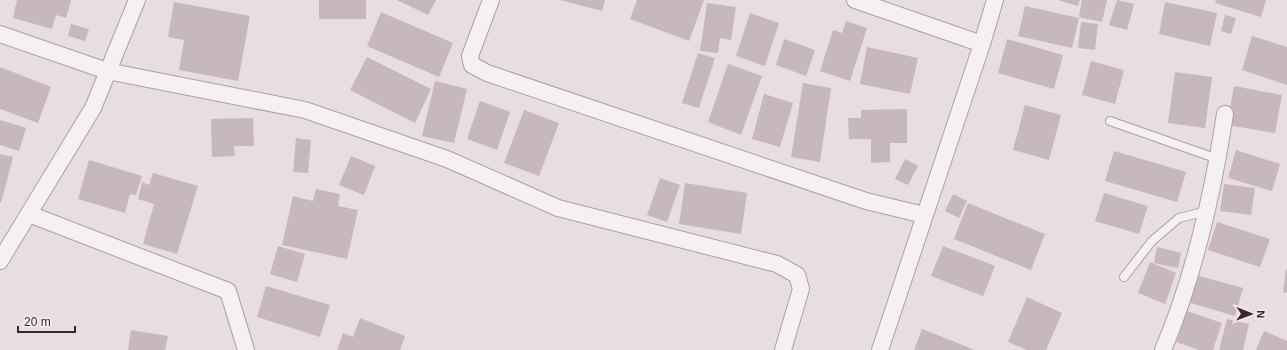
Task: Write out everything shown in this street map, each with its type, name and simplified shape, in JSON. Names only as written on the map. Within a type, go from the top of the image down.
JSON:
[{"type":"street","points":[[0,261],[94,108],[107,71],[137,0]]},
{"type":"street","points":[[491,0],[470,56],[472,65],[486,73],[866,201],[924,216]]},
{"type":"street","points":[[855,0],[982,44]]},
{"type":"street","points":[[880,350],[982,44],[995,0]]},
{"type":"street","points":[[0,34],[107,71],[305,110],[447,159],[558,208],[776,264],[797,275],[801,288],[783,350]]},
{"type":"street","points":[[1163,350],[1174,324],[1207,211],[1218,159],[1225,114]]},
{"type":"street","points":[[29,214],[228,291],[246,350]]},
{"type":"lane","points":[[1110,121],[1218,159]]},
{"type":"lane","points":[[1124,277],[1152,241],[1179,218],[1207,211]]},
{"type":"building","points":[[17,0],[71,0],[66,18],[56,15],[52,29],[13,18]]},
{"type":"building","points":[[319,0],[366,0],[366,19],[319,19]]},
{"type":"building","points":[[397,0],[436,0],[428,15]]},
{"type":"building","points":[[560,0],[605,0],[602,11]]},
{"type":"building","points":[[637,0],[704,0],[689,41],[630,19]]},
{"type":"building","points":[[1058,0],[1080,0],[1078,6]]},
{"type":"building","points":[[1082,0],[1107,0],[1102,22],[1079,17]]},
{"type":"building","points":[[1117,0],[1134,4],[1127,30],[1109,25]]},
{"type":"building","points":[[1216,0],[1266,0],[1261,17],[1215,3]]},
{"type":"building","points":[[174,2],[250,16],[238,81],[179,70],[184,40],[168,37]]},
{"type":"building","points":[[1165,2],[1217,13],[1210,46],[1159,34]]},
{"type":"building","points":[[707,3],[736,7],[731,40],[720,38],[718,53],[700,51]]},
{"type":"building","points":[[1025,6],[1079,18],[1072,48],[1018,36]]},
{"type":"building","points":[[381,12],[453,43],[439,77],[367,46]]},
{"type":"building","points":[[750,13],[779,23],[765,66],[736,56]]},
{"type":"building","points":[[1225,15],[1236,18],[1231,34],[1221,31]]},
{"type":"building","points":[[846,21],[867,28],[850,81],[820,71],[833,30],[842,33]]},
{"type":"building","points":[[1081,22],[1098,24],[1095,50],[1078,48]]},
{"type":"building","points":[[71,24],[89,29],[85,41],[68,36]]},
{"type":"building","points":[[1252,36],[1287,47],[1287,85],[1242,70]]},
{"type":"building","points":[[784,39],[815,50],[806,76],[776,65]]},
{"type":"building","points":[[1007,39],[1063,55],[1054,89],[998,73]]},
{"type":"building","points":[[867,47],[918,58],[910,94],[860,84]]},
{"type":"building","points":[[698,53],[715,58],[699,108],[682,103]]},
{"type":"building","points":[[367,57],[431,89],[415,123],[350,90]]},
{"type":"building","points":[[1091,61],[1124,70],[1115,104],[1082,95]]},
{"type":"building","points":[[728,64],[762,76],[741,135],[708,122]]},
{"type":"building","points":[[0,67],[51,87],[38,123],[0,109]]},
{"type":"building","points":[[1175,72],[1212,77],[1205,128],[1168,123]]},
{"type":"building","points":[[435,81],[467,89],[454,143],[422,136]]},
{"type":"building","points":[[803,83],[831,88],[820,162],[791,157]]},
{"type":"building","points":[[1234,86],[1282,95],[1275,133],[1227,125]]},
{"type":"building","points":[[764,94],[793,103],[780,147],[752,139]]},
{"type":"building","points":[[480,101],[510,112],[497,150],[467,139]]},
{"type":"building","points":[[1025,105],[1061,115],[1049,160],[1013,150]]},
{"type":"building","points":[[907,109],[907,143],[890,143],[890,162],[871,163],[871,139],[849,139],[848,118],[861,118],[861,110]]},
{"type":"building","points":[[524,110],[559,123],[539,176],[504,163]]},
{"type":"building","points":[[253,118],[254,146],[234,146],[235,156],[212,157],[211,119]]},
{"type":"building","points":[[0,120],[26,128],[19,151],[0,145]]},
{"type":"building","points":[[296,138],[311,140],[308,173],[293,172]]},
{"type":"building","points":[[1236,150],[1280,164],[1272,191],[1228,178]]},
{"type":"building","points":[[1114,151],[1186,172],[1177,202],[1105,181]]},
{"type":"building","points":[[0,154],[13,157],[1,203],[0,202]]},
{"type":"building","points":[[351,156],[375,166],[364,195],[339,185]]},
{"type":"building","points":[[905,159],[918,166],[908,185],[895,179]]},
{"type":"building","points":[[89,160],[142,176],[136,195],[130,194],[125,213],[78,199]]},
{"type":"building","points":[[153,173],[198,186],[177,254],[143,244],[154,204],[138,199],[142,182],[149,185]]},
{"type":"building","points":[[660,178],[680,185],[667,222],[647,215]]},
{"type":"building","points":[[685,183],[747,193],[741,234],[679,224]]},
{"type":"building","points":[[1224,184],[1255,188],[1251,215],[1220,211]]},
{"type":"building","points":[[316,189],[340,194],[338,206],[358,210],[347,259],[282,245],[293,196],[313,201]]},
{"type":"building","points":[[1104,193],[1148,206],[1139,234],[1095,221]]},
{"type":"building","points":[[953,194],[967,201],[959,218],[945,211]]},
{"type":"building","points":[[968,203],[1045,234],[1031,270],[954,239]]},
{"type":"building","points":[[1217,222],[1270,239],[1260,267],[1208,250]]},
{"type":"building","points":[[278,246],[305,254],[297,282],[270,274]]},
{"type":"building","points":[[943,246],[995,266],[983,296],[931,276]]},
{"type":"building","points":[[1157,247],[1181,253],[1178,268],[1154,263]]},
{"type":"building","points":[[1150,262],[1176,273],[1165,304],[1138,293]]},
{"type":"building","points":[[1287,269],[1287,293],[1283,292]]},
{"type":"building","points":[[1192,274],[1243,288],[1235,316],[1184,301]]},
{"type":"building","points":[[266,286],[330,305],[320,337],[257,317]]},
{"type":"building","points":[[1027,297],[1062,313],[1046,350],[1027,350],[1008,342]]},
{"type":"building","points":[[1187,311],[1222,323],[1213,350],[1199,350],[1176,342]]},
{"type":"building","points":[[360,318],[405,336],[400,350],[337,350],[343,333],[353,337]]},
{"type":"building","points":[[1227,319],[1249,324],[1243,350],[1219,350]]},
{"type":"building","points":[[922,329],[975,350],[914,350]]},
{"type":"building","points":[[131,330],[168,336],[165,350],[128,350]]},
{"type":"building","points":[[1264,331],[1287,341],[1287,350],[1256,350]]}]
